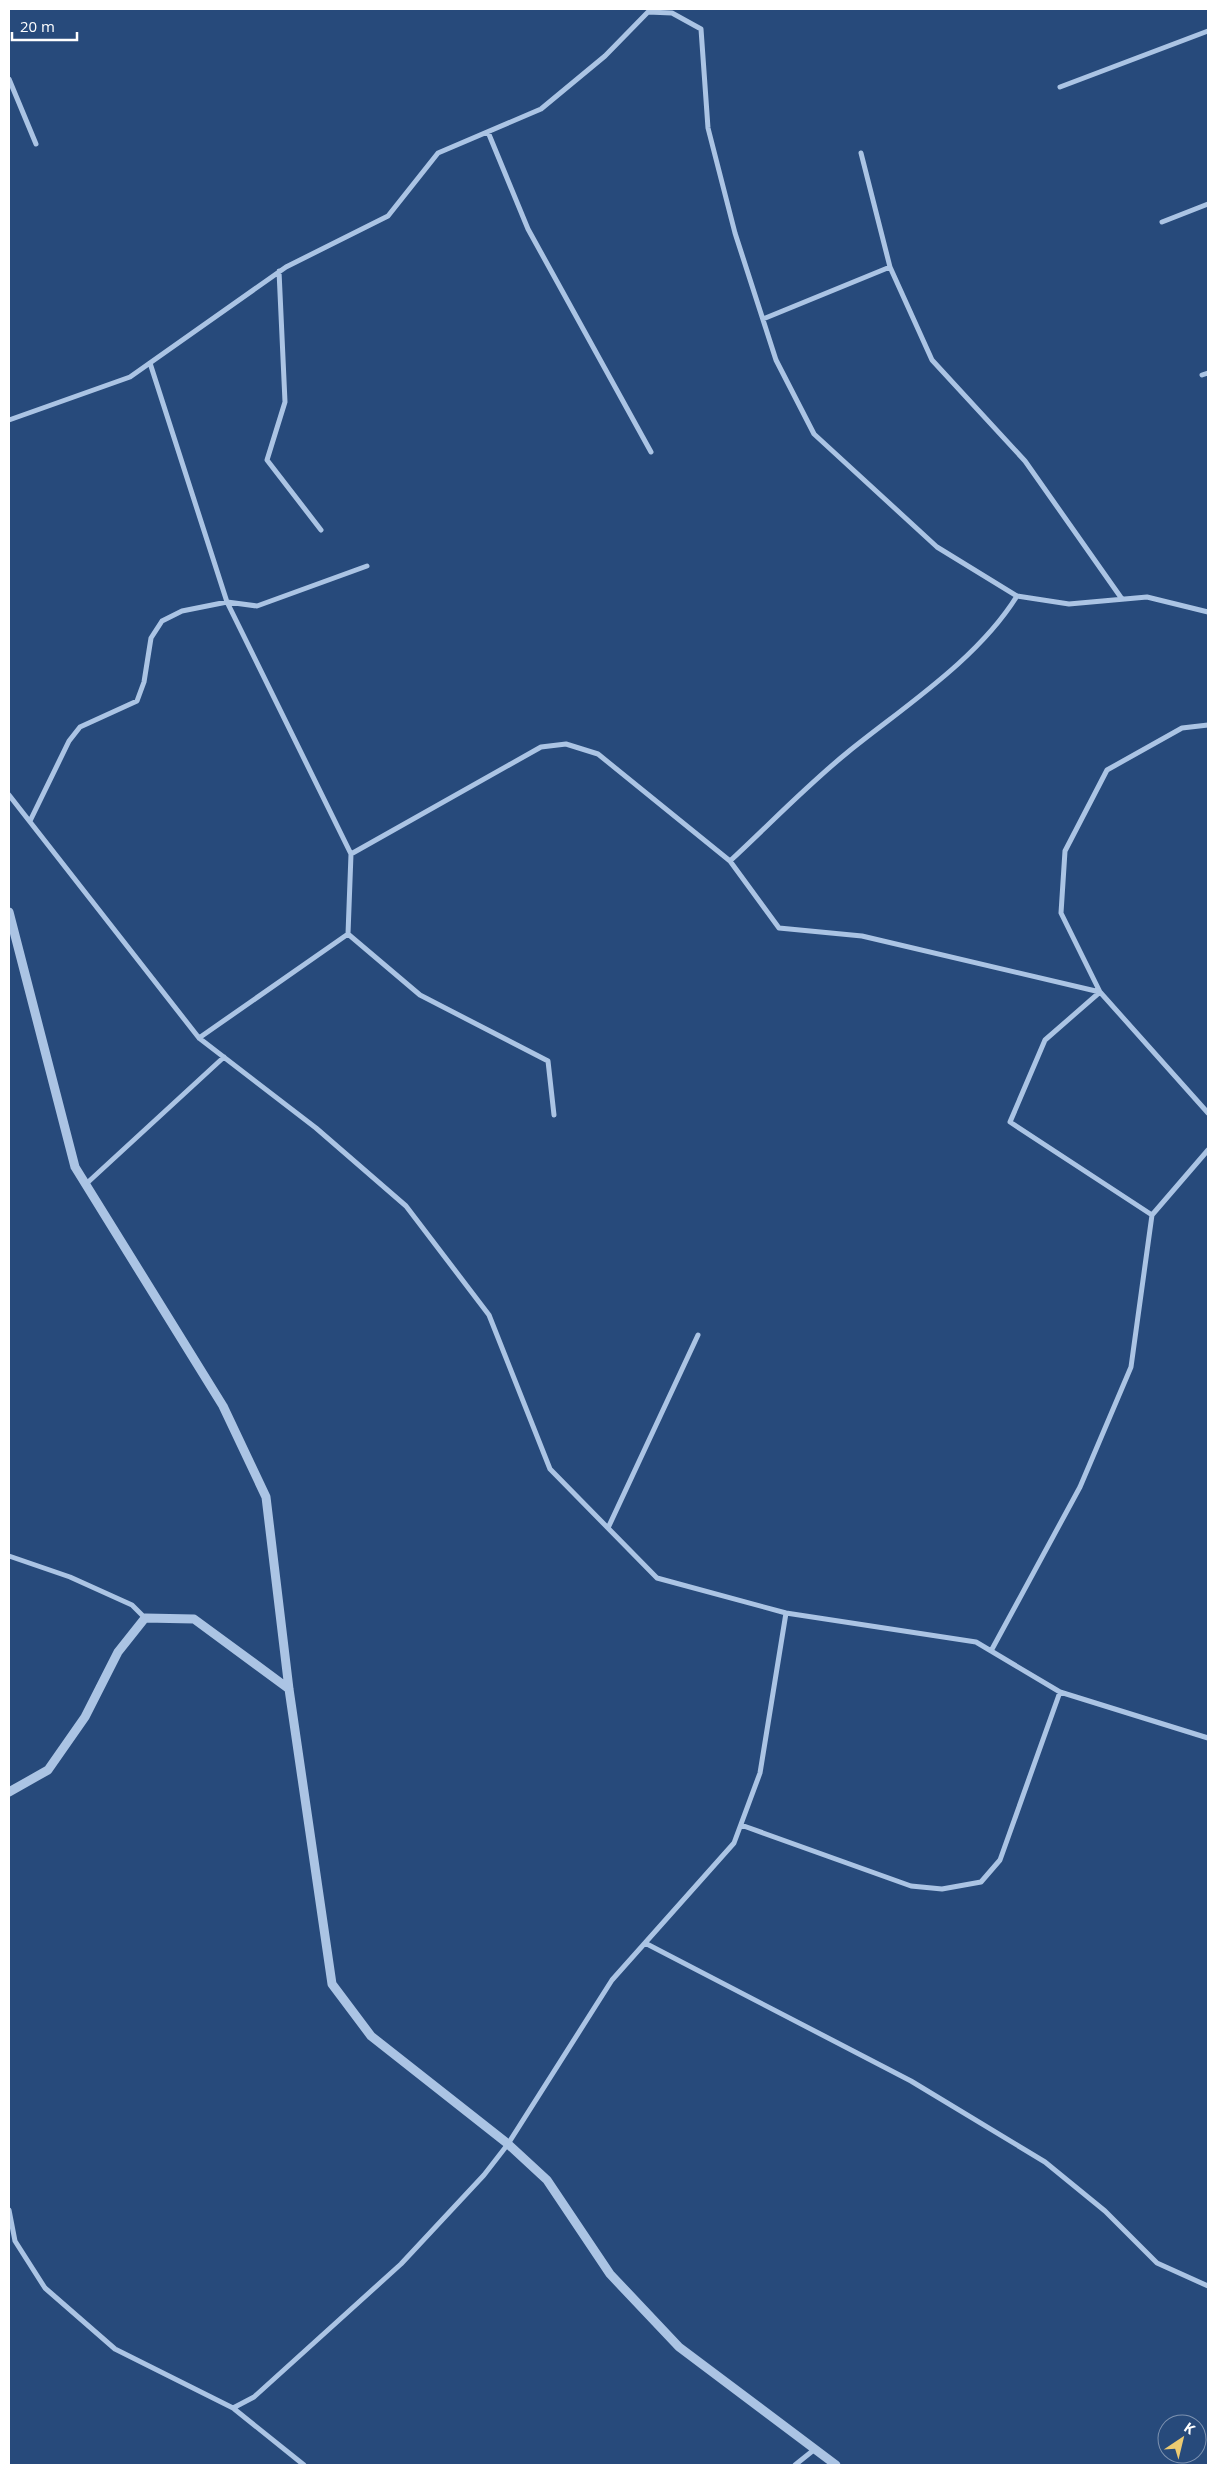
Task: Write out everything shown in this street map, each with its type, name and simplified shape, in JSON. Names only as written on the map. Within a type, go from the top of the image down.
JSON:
[{"type":"street","points":[[9,420],[130,377],[279,271],[388,216],[438,153],[541,109],[605,56],[648,10],[672,13],[701,30],[708,128],[735,233],[776,360],[814,434],[937,546],[1017,596],[1069,604],[1146,597],[1208,612]]},
{"type":"street","points":[[1060,86],[1208,31]]},
{"type":"street","points":[[9,79],[36,144]]},
{"type":"street","points":[[488,132],[528,229],[651,452]]},
{"type":"street","points":[[861,153],[890,267],[932,360],[1025,461],[1122,599]]},
{"type":"street","points":[[1162,222],[1208,204]]},
{"type":"street","points":[[763,320],[890,267]]},
{"type":"street","points":[[279,271],[285,402],[267,460],[322,530]]},
{"type":"street","points":[[150,363],[227,602],[351,854],[348,934]]},
{"type":"street","points":[[1202,375],[1208,373]]},
{"type":"street","points":[[30,821],[69,741],[80,727],[136,701],[144,682],[151,638],[162,621],[182,611],[227,602],[257,606],[367,566]]},
{"type":"street","points":[[730,861],[847,753],[898,715],[986,638],[1017,596]]},
{"type":"street","points":[[1208,725],[1182,728],[1107,770],[1065,851],[1061,913],[1100,992],[1208,1113]]},
{"type":"street","points":[[351,854],[541,747],[566,744],[598,754],[730,861],[779,928],[862,936],[1100,992]]},
{"type":"street","points":[[9,795],[198,1038],[316,1128],[406,1206],[489,1315],[550,1468],[657,1578],[786,1613],[976,1642],[1060,1692],[1208,1738]]},
{"type":"street","points":[[9,912],[75,1167],[223,1406],[266,1497],[289,1689],[332,1984],[371,2036],[508,2144],[547,2180],[610,2274],[679,2348],[836,2465]]},
{"type":"street","points":[[198,1038],[348,934]]},
{"type":"street","points":[[348,934],[420,995],[548,1061],[554,1115]]},
{"type":"street","points":[[1100,992],[1045,1040],[1010,1122],[1152,1215]]},
{"type":"street","points":[[86,1184],[224,1057]]},
{"type":"street","points":[[991,1650],[1080,1487],[1131,1367],[1152,1215],[1208,1150]]},
{"type":"street","points":[[608,1528],[698,1335]]},
{"type":"street","points":[[9,1556],[70,1577],[132,1605],[145,1618],[194,1619],[289,1689]]},
{"type":"street","points":[[232,2408],[254,2397],[400,2264],[484,2175],[508,2144],[612,1980],[734,1843],[760,1773],[786,1613]]},
{"type":"street","points":[[9,1792],[48,1770],[85,1717],[118,1652],[145,1618]]},
{"type":"street","points":[[741,1825],[911,1886],[942,1889],[981,1882],[1000,1860],[1060,1692]]},
{"type":"street","points":[[645,1943],[911,2081],[1045,2162],[1105,2211],[1157,2264],[1208,2286]]},
{"type":"street","points":[[9,2210],[15,2242],[44,2288],[115,2348],[232,2408],[304,2465]]},
{"type":"street","points":[[795,2465],[815,2450]]}]
